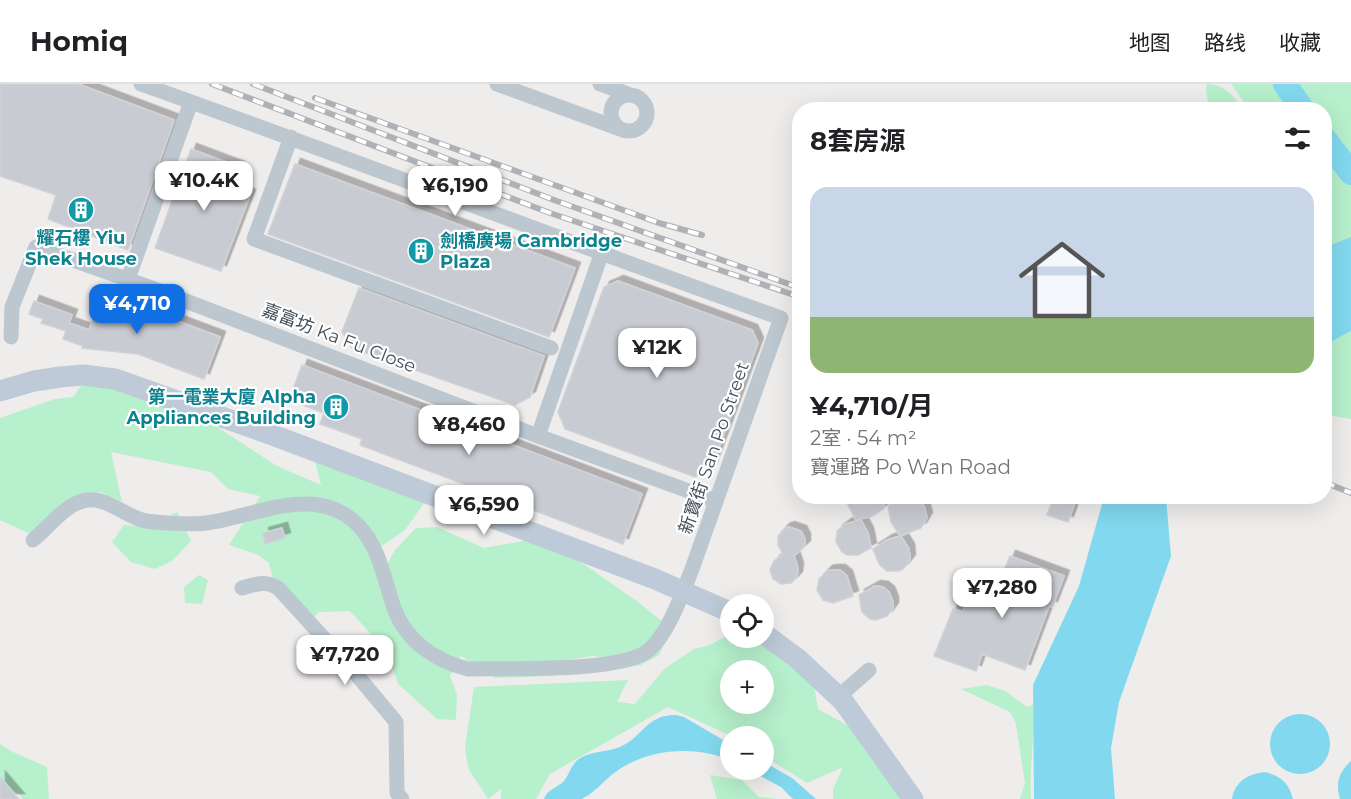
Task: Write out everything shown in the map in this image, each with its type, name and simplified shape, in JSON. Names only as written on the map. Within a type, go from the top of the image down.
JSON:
[{"type":"street","points":[[141,84],[291,137],[601,255],[538,436]]},
{"type":"street","points":[[496,84],[621,129],[632,131],[643,125],[647,108],[640,98],[600,84]]},
{"type":"street","points":[[621,129],[612,121],[611,109],[617,99],[628,94]]},
{"type":"street","points":[[128,279],[191,102]]},
{"type":"street","points":[[291,137],[254,239],[551,348]]},
{"type":"street","name":"嘉富坊 Ka Fu Close","points":[[10,337],[12,308],[36,247],[128,279],[538,436],[716,501]]},
{"type":"street","name":"新寶街 San Po Street","points":[[33,540],[74,504],[85,500],[95,499],[143,521],[205,523],[284,505],[322,506],[340,511],[358,524],[373,544],[395,609],[406,631],[426,651],[448,664],[468,669],[600,666],[631,660],[648,651],[662,635],[683,591],[781,318],[601,255]]},
{"type":"street","points":[[0,391],[34,381],[60,377],[83,375],[115,379],[278,437],[683,591],[720,608]]},
{"type":"street","points":[[242,588],[264,583],[272,584],[279,589],[351,668],[396,722],[397,793],[402,799]]},
{"type":"street","points":[[774,641],[798,659],[838,697],[912,798]]},
{"type":"street","points":[[838,697],[869,670]]},
{"type":"green space","points":[[1207,84],[1219,86],[1228,91],[1238,102],[1208,102]]},
{"type":"green space","points":[[1231,84],[1351,84],[1351,237],[1332,244],[1332,102],[1244,102]]},
{"type":"green space","points":[[1351,331],[1351,419],[1332,415],[1332,341]]},
{"type":"green space","points":[[76,368],[197,414],[277,466],[321,485],[315,461],[434,489],[405,530],[376,550],[382,574],[395,550],[416,528],[437,527],[484,548],[534,539],[565,551],[672,629],[659,655],[641,665],[606,671],[611,658],[593,656],[568,660],[554,676],[495,678],[461,656],[450,676],[457,695],[456,720],[437,719],[398,684],[387,652],[350,611],[319,612],[313,618],[273,578],[269,563],[258,555],[229,545],[260,496],[228,489],[211,472],[111,452],[122,502],[100,492],[68,507],[36,532],[28,533],[0,520],[0,418],[55,399],[73,397],[83,383]]},
{"type":"green space","points":[[177,512],[191,541],[172,561],[155,569],[131,562],[112,542],[124,525],[146,527]]},
{"type":"green space","points":[[199,575],[208,580],[202,604],[185,603],[184,587]]},
{"type":"green space","points":[[720,640],[720,648],[769,648],[814,685],[818,709],[856,730],[905,799],[833,799],[833,789],[843,767],[807,783],[774,762],[774,726],[720,726],[720,731],[668,707],[550,774],[536,799],[501,799],[501,789],[488,799],[469,770],[465,747],[474,687],[628,680],[617,702],[635,704],[664,669],[694,649]]},
{"type":"green space","points":[[987,685],[1005,691],[1027,707],[1035,704],[1031,799],[1020,799],[1025,783],[1016,724],[1010,712],[961,689]]},
{"type":"green space","points":[[0,744],[47,767],[49,799],[22,799],[20,795],[0,783]]},
{"type":"green space","points":[[710,775],[720,777],[720,780],[742,780],[759,797],[778,799],[717,799]]},
{"type":"water","points":[[1351,237],[1351,331],[1332,341],[1332,244]]},
{"type":"water","points":[[1102,504],[1167,504],[1171,556],[1119,702],[1111,748],[1115,799],[1034,799],[1033,685],[1079,586]]},
{"type":"water","points":[[1294,714],[1306,714],[1322,722],[1328,732],[1330,744],[1328,756],[1322,766],[1306,774],[1294,774],[1278,766],[1270,750],[1270,738],[1278,722]]},
{"type":"water","points":[[666,716],[684,717],[720,738],[720,756],[686,751],[656,754],[641,758],[614,773],[585,798],[544,799],[549,791],[564,781],[577,760],[590,754],[620,747],[652,722]]},
{"type":"water","points":[[1351,761],[1351,799],[1340,799],[1339,778]]},
{"type":"water","points":[[774,768],[792,778],[816,799],[793,799],[781,787],[768,780],[774,780]]},
{"type":"water","points":[[1265,772],[1284,781],[1293,799],[1232,799],[1239,783],[1253,775]]},
{"type":"building","points":[[0,84],[78,84],[174,120],[128,250],[48,219],[56,195],[0,176]]},
{"type":"building","points":[[191,149],[239,167],[236,176],[244,191],[250,195],[221,271],[155,248]]},
{"type":"building","name":"劍橋廣場 Cambridge Plaza","points":[[295,164],[575,268],[549,337],[268,234]]},
{"type":"building","points":[[618,281],[752,330],[758,343],[711,469],[695,477],[565,429],[558,412],[604,287]]},
{"type":"building","points":[[359,288],[544,356],[530,397],[515,405],[352,348],[342,332]]},
{"type":"building","points":[[103,293],[220,337],[204,379],[138,354],[82,348],[83,346],[63,339],[66,331],[41,323],[43,319],[29,314],[34,301],[72,315],[69,323],[89,330]]},
{"type":"building","points":[[302,365],[642,494],[623,544],[360,445],[362,439],[320,424],[324,413],[289,400]]},
{"type":"building","points":[[884,504],[884,508],[873,516],[856,520],[848,505]]},
{"type":"building","points":[[922,504],[927,518],[921,528],[900,536],[891,522],[888,506]]},
{"type":"building","points":[[1051,504],[1074,504],[1068,522],[1047,515]]},
{"type":"building","points":[[861,520],[868,533],[871,548],[858,555],[847,555],[842,552],[836,542],[837,531],[846,524]]},
{"type":"building","points":[[789,527],[801,531],[805,539],[805,546],[794,556],[798,568],[797,577],[791,583],[781,584],[773,579],[770,570],[774,561],[783,554],[778,545],[778,536]]},
{"type":"building","points":[[282,528],[285,538],[265,544],[263,533]]},
{"type":"building","points":[[901,536],[909,549],[910,560],[899,571],[887,571],[879,564],[873,549],[887,540]]},
{"type":"building","points":[[1010,556],[1064,576],[1052,607],[1049,606],[1025,670],[982,654],[976,671],[934,656],[953,609],[963,612],[970,595],[991,603]]},
{"type":"building","points":[[840,570],[847,576],[853,596],[833,603],[823,600],[817,590],[819,579],[827,571]]},
{"type":"building","points":[[875,586],[883,587],[889,592],[893,602],[893,608],[887,616],[876,620],[870,619],[862,612],[859,595]]},
{"type":"building","points":[[0,777],[19,799],[0,799]]},
{"type":"waterway","points":[[1285,84],[1297,102]]},
{"type":"waterway","points":[[1332,148],[1351,173]]},
{"type":"railway","points":[[212,84],[550,213],[792,294]]},
{"type":"railway","points":[[253,84],[554,200],[792,285]]},
{"type":"railway","points":[[315,98],[659,223],[702,235]]},
{"type":"railway","points":[[1332,485],[1351,493]]},
{"type":"place","name":"耀石樓 Yiu Shek House","points":[[81,210]]},
{"type":"place","name":"劍橋廣場 Cambridge Plaza","points":[[421,251]]},
{"type":"place","name":"第一電業大廈 Alpha Appliances Building","points":[[336,407]]}]
